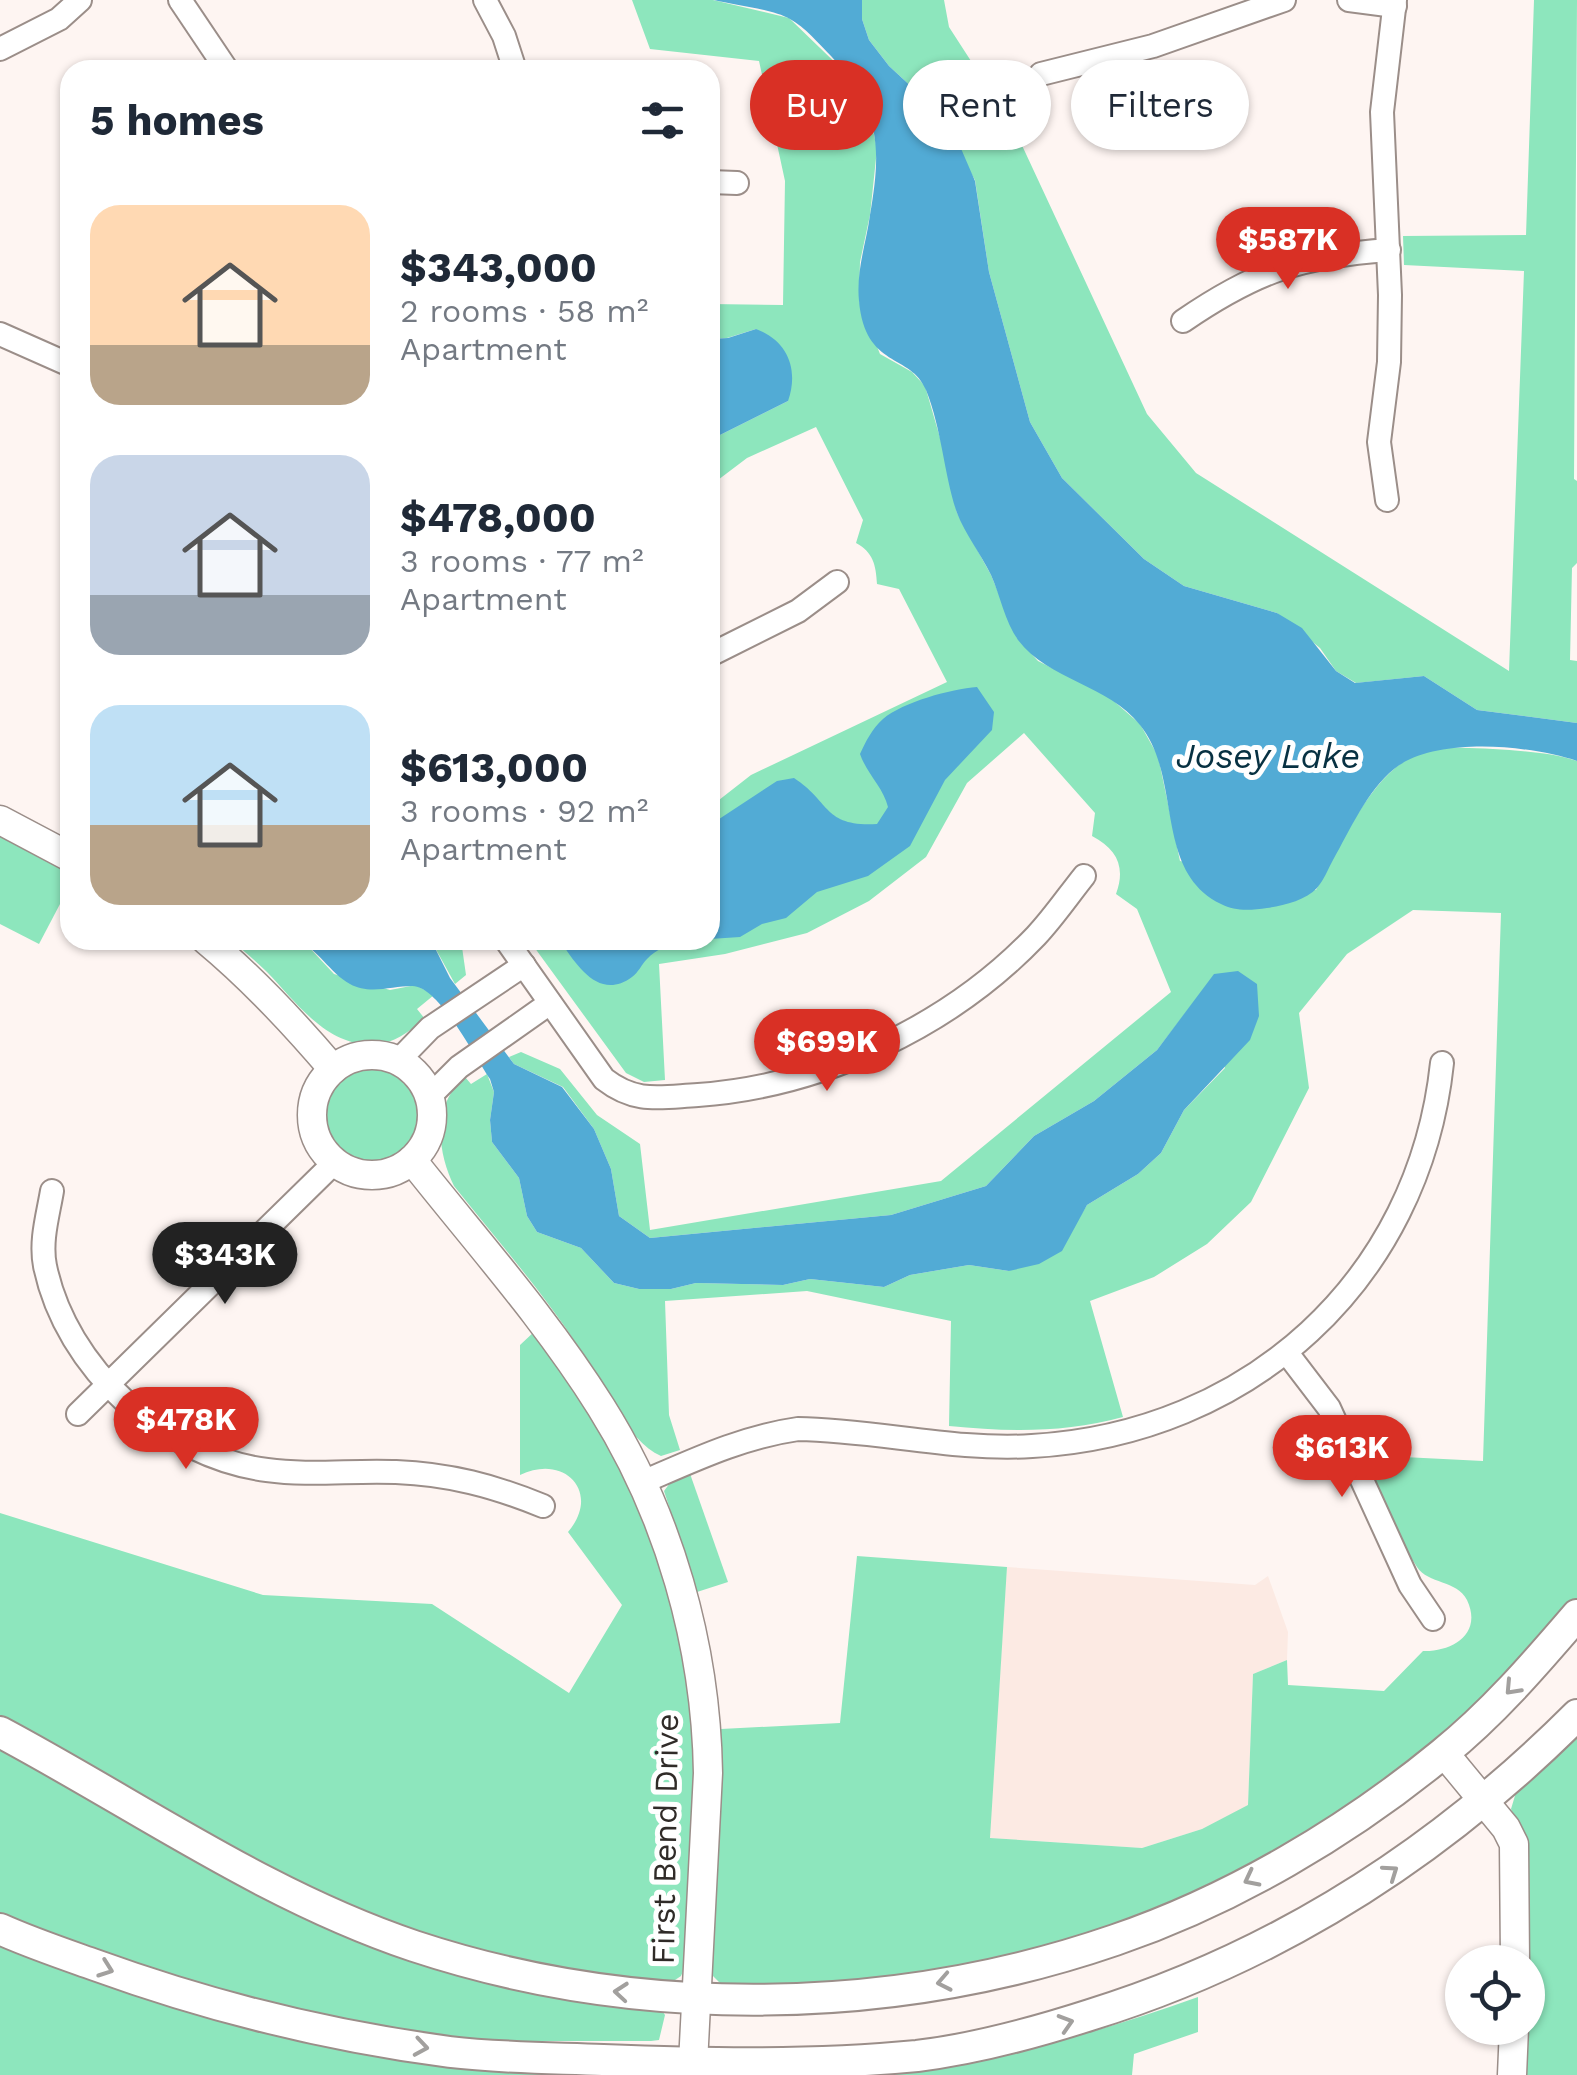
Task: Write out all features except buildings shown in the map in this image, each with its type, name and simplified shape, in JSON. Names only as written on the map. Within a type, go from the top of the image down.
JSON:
[{"type":"main road","points":[[0,1732],[240,1871],[414,1946],[592,1990],[696,1999],[812,1998],[912,1988],[1014,1969],[1116,1940],[1206,1902],[1288,1860],[1344,1825],[1444,1753],[1499,1702],[1577,1616]]},
{"type":"main road","points":[[0,1929],[138,1980],[254,2016],[454,2052],[693,2063],[816,2063],[921,2055],[1028,2035],[1132,2002],[1228,1964],[1318,1918],[1388,1875],[1484,1802],[1577,1715]]},
{"type":"street","points":[[0,49],[59,19],[80,0]]},
{"type":"street","points":[[180,0],[222,60]]},
{"type":"street","points":[[485,0],[512,60]]},
{"type":"street","points":[[1051,71],[1153,46],[1284,0]]},
{"type":"street","points":[[1350,0],[1395,3],[1382,112],[1389,250],[1389,362],[1379,442],[1387,500]]},
{"type":"street","points":[[720,182],[737,183]]},
{"type":"street","points":[[1183,321],[1227,290],[1276,268],[1332,254],[1389,250]]},
{"type":"street","points":[[0,334],[60,361]]},
{"type":"street","points":[[720,650],[798,611],[837,582]]},
{"type":"street","points":[[0,820],[60,852]]},
{"type":"street","points":[[513,950],[604,1080],[622,1093],[641,1098],[726,1093],[786,1080],[856,1056],[927,1023],[991,978],[1037,934],[1084,876]]},
{"type":"street","points":[[217,950],[270,997],[333,1069]]},
{"type":"street","points":[[399,1060],[430,1028],[524,965]]},
{"type":"street","points":[[430,1096],[459,1067],[550,1003]]},
{"type":"street","points":[[365,1054],[399,1060],[422,1082],[430,1096],[433,1113],[424,1147],[412,1160],[381,1175],[356,1173],[335,1162],[320,1145],[312,1122],[314,1098],[333,1069],[365,1054]]},
{"type":"street","points":[[643,1482],[723,1446],[759,1435],[798,1430],[997,1446],[1081,1441],[1185,1414],[1288,1353],[1368,1264],[1416,1178],[1438,1104],[1442,1063]]},
{"type":"street","name":"First Bend Drive","points":[[412,1160],[564,1351],[602,1409],[643,1482],[684,1602],[698,1661],[707,1730],[693,2063]]},
{"type":"street","points":[[78,1414],[335,1162]]},
{"type":"street","points":[[52,1190],[44,1236],[45,1264],[56,1301],[74,1337],[108,1385],[172,1434],[216,1458],[264,1470],[394,1472],[462,1478],[543,1506]]},
{"type":"street","points":[[1288,1353],[1329,1408],[1410,1585],[1433,1619]]},
{"type":"street","points":[[1444,1753],[1506,1828],[1514,1844],[1515,1945]]},
{"type":"street","points":[[1512,2075],[1513,2045]]},
{"type":"shaded area","points":[[1007,1567],[1255,1585],[1268,1576],[1288,1632],[1287,1660],[1253,1674],[1248,1806],[1202,1829],[1142,1848],[989,1838]]},
{"type":"green space","points":[[632,0],[713,0],[789,18],[832,60],[750,60],[650,49]]},
{"type":"green space","points":[[862,0],[944,0],[949,27],[970,60],[903,60],[903,79],[869,40],[862,19]]},
{"type":"green space","points":[[1534,0],[1577,0],[1577,563],[1572,568],[1570,660],[1577,661],[1577,723],[1477,710],[1424,676],[1356,683],[1336,671],[1320,648],[1277,613],[1184,586],[1144,559],[1062,478],[1030,422],[989,272],[975,180],[957,150],[1024,150],[1147,414],[1196,473],[1509,671],[1524,271],[1404,265],[1403,236],[1526,235]]},
{"type":"green space","points":[[778,150],[877,150],[860,262],[859,301],[880,354],[912,372],[925,386],[957,513],[991,575],[1017,638],[1038,661],[1108,696],[1140,724],[1158,756],[1180,861],[1316,890],[1371,795],[1400,764],[1416,755],[1445,748],[1474,748],[1535,752],[1577,761],[1577,1600],[1515,1668],[1447,1731],[1374,1789],[1296,1840],[1213,1885],[1128,1922],[1039,1950],[949,1970],[893,1978],[723,1986],[713,1976],[710,1964],[721,1794],[721,1729],[840,1723],[857,1556],[1007,1567],[990,1838],[1142,1848],[1202,1829],[1248,1805],[1253,1674],[1287,1660],[1288,1685],[1384,1691],[1423,1651],[1444,1648],[1462,1639],[1471,1622],[1467,1600],[1457,1589],[1428,1577],[1417,1567],[1364,1455],[1483,1461],[1501,913],[1413,910],[1347,954],[1299,1013],[1309,1088],[1251,1202],[1207,1244],[1154,1277],[1090,1301],[1123,1417],[1036,1430],[949,1426],[951,1321],[807,1291],[665,1301],[669,1415],[680,1450],[661,1456],[625,1423],[564,1325],[454,1186],[441,1144],[447,1101],[465,1077],[471,1084],[487,1074],[494,1092],[492,1142],[519,1178],[527,1216],[537,1232],[581,1248],[614,1283],[639,1289],[671,1289],[696,1283],[783,1285],[810,1279],[884,1287],[910,1275],[969,1265],[1009,1271],[1076,1223],[1087,1205],[1138,1174],[1161,1153],[1184,1110],[1225,1068],[1197,998],[1157,1050],[1094,1101],[1034,1136],[986,1186],[891,1215],[650,1238],[619,1216],[611,1169],[594,1129],[563,1087],[514,1064],[509,1057],[521,1052],[560,1069],[597,1115],[640,1144],[650,1230],[941,1181],[1171,992],[1137,909],[1116,894],[1119,867],[1108,847],[1092,836],[1095,813],[1024,733],[967,783],[926,857],[869,901],[807,933],[725,954],[659,964],[665,1080],[644,1082],[626,1073],[536,950],[720,950],[720,799],[751,775],[947,682],[899,589],[877,584],[872,560],[856,543],[863,520],[816,427],[747,458],[720,478],[720,435],[788,401],[756,329],[720,338],[720,304],[783,305],[785,181]]},
{"type":"green space","points":[[0,828],[60,860],[60,904],[39,944],[0,924]]},
{"type":"green space","points":[[243,950],[312,950],[334,974],[390,990],[416,985],[434,995],[417,1009],[425,1019],[384,1043],[365,1044],[348,1041],[318,1024]]},
{"type":"green space","points":[[436,950],[462,950],[466,975],[455,984]]},
{"type":"green space","points":[[372,1069],[405,1082],[418,1115],[405,1148],[372,1161],[339,1148],[326,1115],[339,1082]]},
{"type":"green space","points":[[535,1331],[609,1440],[644,1515],[684,1643],[698,1757],[687,1962],[681,1976],[669,1984],[570,1970],[474,1948],[333,1899],[287,1879],[0,1718],[0,1513],[263,1595],[432,1604],[569,1693],[622,1605],[568,1532],[581,1503],[573,1480],[551,1469],[520,1475],[520,1345]]},
{"type":"green space","points":[[688,1468],[728,1582],[697,1592],[664,1491],[676,1475]]},
{"type":"green space","points":[[1577,1732],[1577,2075],[1522,2075],[1523,2045],[1545,2045],[1545,1945],[1527,1945],[1518,1824],[1511,1809],[1517,1789]]},
{"type":"green space","points":[[0,1743],[280,1898],[660,2008],[665,2015],[659,2040],[450,2037],[347,2021],[187,1984],[0,1915]]},
{"type":"green space","points":[[0,1941],[105,1984],[233,2021],[422,2061],[547,2075],[0,2075]]},
{"type":"green space","points":[[1198,1997],[1198,2032],[1134,2054],[1132,2075],[867,2075],[952,2064],[1035,2047]]},
{"type":"water","name":"Josey Lake","points":[[714,0],[862,0],[862,19],[869,40],[903,79],[903,150],[962,150],[975,181],[989,272],[1030,422],[1062,478],[1144,559],[1184,586],[1277,613],[1302,628],[1336,671],[1355,683],[1424,676],[1477,710],[1577,723],[1577,761],[1534,751],[1483,747],[1433,752],[1412,759],[1394,769],[1375,788],[1322,882],[1307,896],[1280,906],[1244,910],[1221,904],[1200,889],[1186,870],[1177,847],[1161,771],[1140,725],[1112,700],[1046,665],[1013,633],[991,575],[957,513],[926,390],[910,370],[879,349],[863,323],[859,279],[874,191],[876,150],[883,150],[883,60],[834,60],[796,22]]},
{"type":"water","points":[[756,329],[767,334],[783,349],[792,378],[788,401],[720,435],[720,338]]},
{"type":"water","points":[[977,687],[994,712],[992,730],[945,780],[910,846],[868,876],[817,892],[786,918],[762,924],[740,937],[720,938],[720,818],[777,781],[794,778],[837,817],[859,824],[877,824],[888,807],[860,754],[883,719],[941,694]]},
{"type":"water","points":[[312,950],[436,950],[450,978],[514,1064],[562,1087],[594,1129],[611,1169],[619,1216],[650,1238],[891,1215],[986,1186],[1034,1136],[1094,1101],[1157,1050],[1214,974],[1238,971],[1257,984],[1259,1016],[1250,1040],[1184,1110],[1161,1153],[1138,1174],[1087,1205],[1062,1251],[1039,1264],[1009,1271],[969,1265],[910,1275],[884,1287],[810,1279],[783,1285],[696,1283],[671,1289],[639,1289],[614,1283],[581,1248],[537,1232],[527,1216],[519,1178],[492,1142],[494,1092],[490,1079],[433,997],[412,986],[373,989],[357,987]]},
{"type":"water","points":[[567,950],[659,950],[632,977],[610,985],[592,979]]}]
